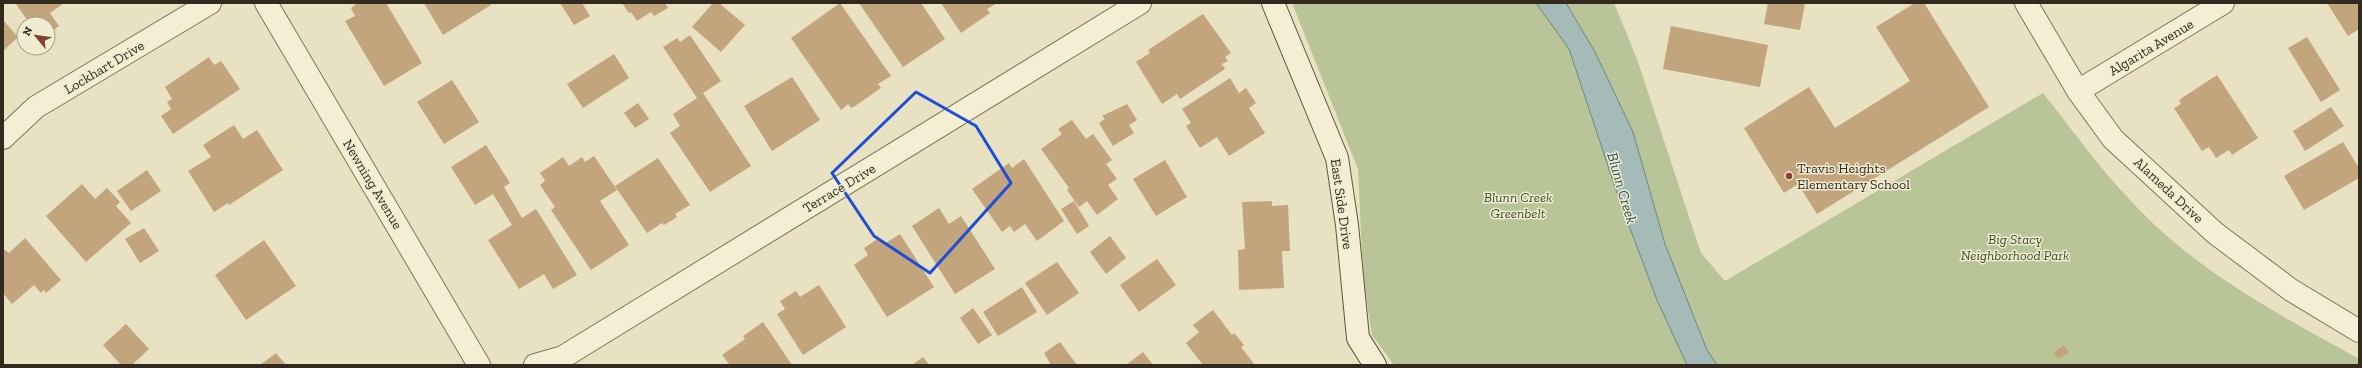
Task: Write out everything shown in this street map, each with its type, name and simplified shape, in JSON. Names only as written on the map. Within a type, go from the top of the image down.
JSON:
[{"type":"street","name":"Lockhart Drive","points":[[3,138],[36,107],[210,3]]},
{"type":"street","name":"Newning Avenue","points":[[266,3],[479,365]]},
{"type":"street","name":"Terrace Drive","points":[[535,365],[563,357],[1140,3]]},
{"type":"street","name":"East Side Drive","points":[[1273,3],[1337,158],[1358,338],[1374,365]]},
{"type":"street","name":"Alameda Drive","points":[[2026,3],[2078,91],[2113,139],[2214,233],[2291,290],[2359,331]]},
{"type":"street","name":"Algarita Avenue","points":[[2078,91],[2223,3]]},
{"type":"highlighted area","points":[[916,92],[976,126],[1011,183],[930,273],[874,236],[832,173]]},
{"type":"green space","points":[[1292,3],[1614,3],[1637,59],[1701,253],[1725,281],[2043,93],[2119,188],[2156,226],[2209,269],[2238,289],[2359,359],[2359,365],[1394,365],[1372,335],[1363,278],[1358,169]]},
{"type":"water","name":"Blunn Creek","points":[[1536,3],[1566,3],[1595,52],[1633,132],[1665,244],[1707,350],[1717,365],[1687,365],[1657,300],[1619,199],[1569,49]]},
{"type":"building","points":[[64,3],[50,13],[52,16],[24,16],[16,4]]},
{"type":"building","points":[[358,3],[386,3],[422,63],[384,86],[345,21],[355,16],[351,8]]},
{"type":"building","points":[[424,3],[489,3],[491,5],[443,35]]},
{"type":"building","points":[[560,3],[582,3],[590,16],[574,25]]},
{"type":"building","points":[[622,3],[665,3],[668,8],[654,16],[651,12],[637,21]]},
{"type":"building","points":[[713,3],[719,3],[745,25],[721,52],[692,27]]},
{"type":"building","points":[[840,3],[891,76],[878,84],[881,88],[855,106],[851,108],[848,104],[841,110],[791,38]]},
{"type":"building","points":[[859,3],[921,3],[945,39],[903,67]]},
{"type":"building","points":[[941,3],[997,3],[987,9],[990,13],[961,33]]},
{"type":"building","points":[[1768,3],[1805,3],[1800,30],[1764,24]]},
{"type":"building","points":[[1915,3],[1924,3],[1989,107],[1817,214],[1798,184],[1784,193],[1744,128],[1809,87],[1835,128],[1910,81],[1876,27]]},
{"type":"building","points":[[2327,3],[2359,3],[2359,29],[2348,36]]},
{"type":"building","points":[[1203,14],[1231,53],[1225,57],[1228,61],[1222,64],[1225,69],[1180,99],[1177,94],[1162,104],[1136,62],[1150,53],[1148,50]]},
{"type":"building","points":[[3,20],[16,35],[16,39],[3,51]]},
{"type":"building","points":[[1671,26],[1768,45],[1760,87],[1663,69]]},
{"type":"building","points":[[690,35],[721,81],[703,93],[751,166],[710,192],[670,133],[680,126],[673,114],[697,98],[663,47],[677,38],[680,42]]},
{"type":"building","points":[[2307,37],[2340,90],[2321,102],[2288,48]]},
{"type":"building","points":[[614,54],[629,78],[583,108],[567,84]]},
{"type":"building","points":[[209,57],[214,65],[221,61],[240,89],[173,134],[161,116],[171,109],[167,102],[172,99],[165,87]]},
{"type":"building","points":[[2217,75],[2258,138],[2232,155],[2229,150],[2216,158],[2209,147],[2202,151],[2174,108],[2181,104],[2179,100]]},
{"type":"building","points":[[792,77],[820,120],[772,151],[744,106]]},
{"type":"building","points":[[1230,78],[1239,93],[1246,88],[1256,103],[1249,108],[1265,133],[1229,156],[1217,137],[1200,148],[1186,126],[1191,123],[1182,109]]},
{"type":"building","points":[[452,80],[479,122],[444,144],[417,102]]},
{"type":"building","points":[[638,103],[649,119],[635,128],[624,113]]},
{"type":"building","points":[[1127,104],[1137,120],[1129,125],[1134,133],[1113,146],[1099,123],[1105,119],[1102,116]]},
{"type":"building","points":[[2331,107],[2344,126],[2305,151],[2293,131]]},
{"type":"building","points":[[1072,120],[1086,139],[1093,134],[1112,160],[1106,164],[1117,179],[1108,185],[1118,199],[1097,215],[1087,201],[1079,207],[1067,190],[1069,188],[1041,149],[1062,134],[1058,129]]},
{"type":"building","points":[[234,125],[243,139],[257,130],[283,170],[229,205],[228,203],[214,212],[188,171],[211,157],[203,145]]},
{"type":"building","points":[[2343,142],[2359,168],[2359,178],[2304,210],[2284,176]]},
{"type":"building","points":[[486,145],[510,183],[504,187],[522,218],[536,209],[577,275],[553,289],[544,274],[519,289],[488,240],[512,225],[493,194],[475,205],[451,167]]},
{"type":"building","points":[[594,156],[617,190],[600,201],[629,245],[591,270],[551,210],[555,207],[540,185],[545,181],[540,173],[563,157],[569,166],[582,157],[585,162]]},
{"type":"building","points":[[658,158],[690,205],[675,214],[677,217],[664,225],[662,223],[647,233],[615,186]]},
{"type":"building","points":[[1024,159],[1064,221],[1037,241],[1025,224],[1014,232],[1010,226],[1002,232],[972,189],[1009,163],[1012,168]]},
{"type":"building","points":[[1165,160],[1187,197],[1156,216],[1133,179]]},
{"type":"building","points":[[147,170],[161,191],[131,211],[117,191]]},
{"type":"building","points":[[82,184],[95,199],[107,188],[120,202],[116,206],[131,223],[86,262],[46,216]]},
{"type":"building","points":[[1074,201],[1089,226],[1077,234],[1061,209]]},
{"type":"building","points":[[1272,201],[1272,206],[1288,205],[1290,251],[1282,251],[1284,288],[1239,290],[1238,250],[1245,249],[1242,202]]},
{"type":"building","points":[[939,208],[949,224],[961,216],[995,269],[955,294],[912,226]]},
{"type":"building","points":[[144,228],[159,251],[140,263],[125,239]]},
{"type":"building","points":[[900,234],[934,287],[887,317],[854,265],[868,255],[864,248],[879,238],[884,244]]},
{"type":"building","points":[[1110,236],[1126,258],[1106,274],[1090,252]]},
{"type":"building","points":[[25,238],[61,280],[46,293],[44,290],[41,293],[34,285],[12,304],[3,293],[3,252],[5,250],[9,253]]},
{"type":"building","points":[[264,240],[296,286],[246,320],[215,275]]},
{"type":"building","points":[[1157,259],[1176,285],[1139,312],[1120,285]]},
{"type":"building","points":[[1057,262],[1079,293],[1047,315],[1025,283]]},
{"type":"building","points":[[819,285],[846,327],[803,355],[777,314],[785,309],[780,301],[796,291],[800,297]]},
{"type":"building","points":[[1022,287],[1037,312],[998,336],[983,312]]},
{"type":"building","points":[[973,308],[992,335],[978,344],[960,318]]},
{"type":"building","points":[[1213,310],[1232,335],[1234,333],[1244,345],[1241,347],[1255,365],[1203,365],[1186,343],[1199,332],[1193,325]]},
{"type":"building","points":[[763,322],[792,365],[730,365],[722,355],[745,339],[743,336]]},
{"type":"building","points":[[126,324],[149,349],[132,365],[121,365],[103,345]]},
{"type":"building","points":[[1060,342],[1077,365],[1051,365],[1044,353]]},
{"type":"building","points":[[2064,345],[2069,353],[2058,359],[2054,352]]},
{"type":"building","points":[[1143,352],[1153,365],[1126,365]]},
{"type":"building","points":[[276,353],[286,365],[260,365]]},
{"type":"building","points":[[923,357],[929,365],[912,365]]},
{"type":"place","name":"Travis Heights Elementary School","points":[[1789,176]]},
{"type":"park label","name":"Blunn Creek Greenbelt","points":[[1518,206]]},
{"type":"park label","name":"Big Stacy Neighborhood Park","points":[[2015,248]]}]
